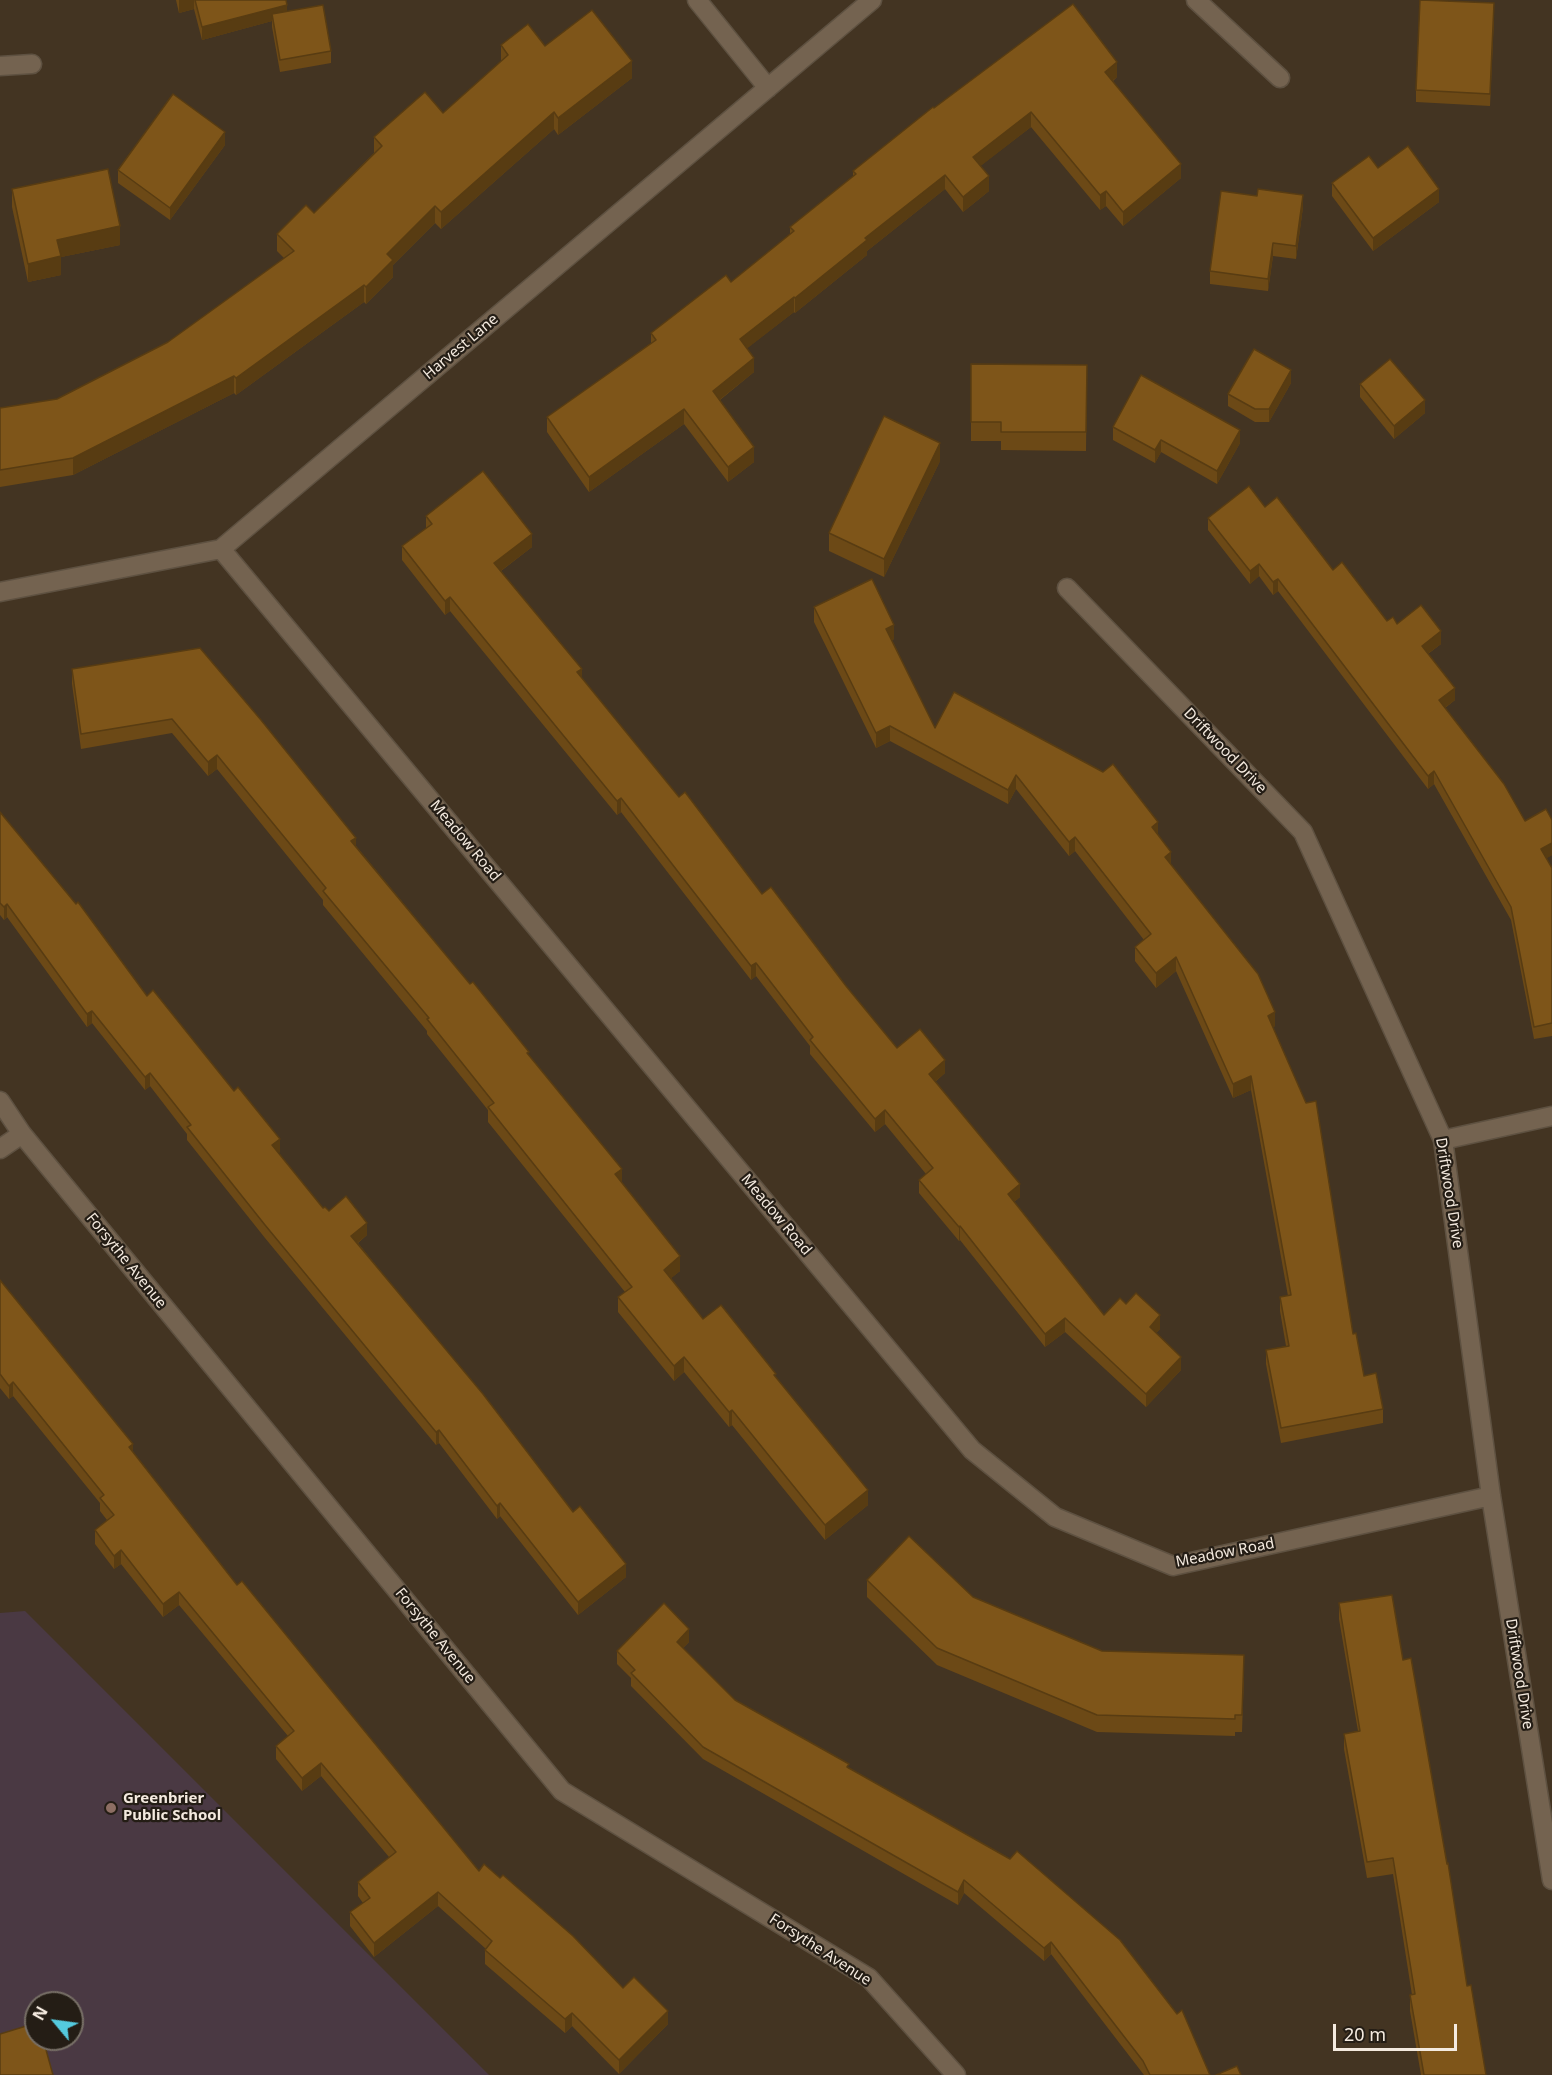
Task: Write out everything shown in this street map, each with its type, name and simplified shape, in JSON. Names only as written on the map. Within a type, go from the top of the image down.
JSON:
[{"type":"street","points":[[697,0],[768,88]]},
{"type":"street","name":"Harvest Lane","points":[[0,592],[222,549],[872,0]]},
{"type":"street","points":[[1196,0],[1280,78]]},
{"type":"street","points":[[0,66],[32,64]]},
{"type":"street","name":"Meadow Road","points":[[222,549],[972,1450],[1055,1517],[1173,1566],[1491,1496]]},
{"type":"street","name":"Driftwood Drive","points":[[1067,588],[1303,832],[1443,1140],[1491,1496],[1552,1881]]},
{"type":"street","name":"Forsythe Avenue","points":[[0,1101],[22,1134],[562,1791],[869,1978],[956,2075]]},
{"type":"street","points":[[1443,1140],[1552,1116]]},
{"type":"street","points":[[0,1149],[22,1134]]},
{"type":"shaded area","name":"Greenbrier Public School","points":[[25,1611],[489,2075],[0,2075],[0,1613]]},
{"type":"building","points":[[195,0],[286,0],[287,5],[202,27]]},
{"type":"building","points":[[1420,0],[1494,3],[1490,94],[1416,90]]},
{"type":"building","points":[[1073,4],[1117,62],[1105,72],[1181,164],[1123,212],[1106,191],[1100,195],[1031,112],[973,157],[989,176],[963,197],[945,175],[865,238],[867,240],[795,298],[740,339],[754,358],[713,391],[754,447],[728,467],[684,409],[589,477],[547,417],[656,340],[651,333],[726,275],[731,282],[794,231],[790,227],[856,174],[853,171],[933,107]]},
{"type":"building","points":[[323,5],[331,51],[280,60],[272,14]]},
{"type":"building","points":[[592,10],[632,61],[558,118],[554,112],[441,212],[435,206],[387,254],[393,260],[366,287],[364,285],[236,378],[234,376],[73,458],[0,470],[0,408],[57,399],[168,342],[294,251],[277,234],[306,205],[314,213],[382,146],[374,137],[425,92],[443,113],[508,55],[501,45],[528,24],[545,46]]},
{"type":"building","points":[[173,94],[225,132],[170,208],[118,170]]},
{"type":"building","points":[[1408,146],[1439,189],[1373,238],[1332,183],[1369,156],[1378,168]]},
{"type":"building","points":[[108,169],[120,226],[57,240],[61,256],[28,264],[12,189]]},
{"type":"building","points":[[1258,189],[1303,195],[1296,246],[1273,243],[1268,279],[1210,271],[1221,191],[1257,196]]},
{"type":"building","points":[[1254,349],[1291,370],[1269,409],[1255,409],[1228,394]]},
{"type":"building","points":[[1390,359],[1425,400],[1394,426],[1360,384]]},
{"type":"building","points":[[971,364],[1087,365],[1086,432],[1001,432],[1001,422],[971,422]]},
{"type":"building","points":[[1141,375],[1240,430],[1217,471],[1161,440],[1155,450],[1113,427]]},
{"type":"building","points":[[884,416],[940,443],[884,559],[829,533]]},
{"type":"building","points":[[483,471],[532,534],[494,563],[582,669],[577,672],[679,797],[685,792],[762,894],[771,887],[846,986],[897,1048],[920,1029],[945,1060],[929,1074],[1020,1184],[1008,1194],[1104,1315],[1120,1298],[1126,1304],[1136,1293],[1160,1315],[1150,1327],[1181,1357],[1146,1394],[1065,1318],[1045,1334],[960,1226],[919,1180],[933,1168],[885,1110],[875,1119],[810,1040],[813,1037],[756,963],[751,966],[621,798],[617,801],[450,597],[445,601],[402,546],[432,524],[426,516]]},
{"type":"building","points":[[1249,486],[1265,507],[1277,497],[1333,570],[1342,562],[1387,621],[1393,617],[1397,624],[1421,605],[1441,631],[1422,646],[1455,688],[1439,700],[1504,784],[1525,821],[1546,809],[1552,820],[1552,843],[1541,849],[1552,868],[1552,1023],[1534,1027],[1511,907],[1434,771],[1428,776],[1278,579],[1273,582],[1259,564],[1250,571],[1208,518]]},
{"type":"building","points":[[872,579],[894,625],[886,629],[935,728],[954,692],[1103,772],[1113,764],[1158,822],[1152,827],[1171,852],[1165,857],[1258,974],[1275,1012],[1268,1016],[1306,1103],[1316,1101],[1353,1334],[1356,1333],[1364,1376],[1376,1373],[1383,1409],[1281,1428],[1266,1350],[1289,1346],[1280,1297],[1291,1295],[1251,1076],[1233,1084],[1176,957],[1156,973],[1135,947],[1151,934],[1075,837],[1069,842],[1016,775],[1008,790],[890,726],[876,733],[814,607]]},
{"type":"building","points":[[200,648],[356,838],[351,841],[470,984],[473,982],[529,1052],[527,1053],[622,1169],[615,1174],[680,1256],[664,1270],[703,1319],[721,1305],[776,1374],[774,1375],[868,1490],[825,1525],[732,1410],[729,1412],[684,1357],[674,1366],[618,1297],[632,1287],[488,1107],[494,1103],[427,1019],[429,1018],[323,891],[326,888],[217,755],[208,762],[172,719],[81,734],[72,669]]},
{"type":"building","points":[[0,812],[76,904],[78,902],[147,996],[153,990],[234,1091],[238,1087],[280,1139],[272,1145],[323,1208],[329,1211],[346,1196],[367,1223],[351,1236],[483,1394],[573,1512],[580,1506],[626,1564],[578,1602],[500,1503],[497,1506],[439,1430],[436,1432],[265,1225],[187,1127],[191,1125],[150,1073],[145,1077],[92,1011],[87,1014],[7,904],[4,907],[0,903]]},
{"type":"building","points":[[0,1280],[133,1444],[129,1447],[237,1585],[242,1581],[479,1871],[484,1864],[500,1878],[503,1875],[573,1936],[623,1988],[634,1977],[668,2011],[619,2060],[572,2013],[565,2019],[485,1950],[492,1941],[438,1892],[374,1943],[350,1912],[370,1898],[358,1882],[396,1852],[321,1763],[302,1778],[276,1746],[294,1731],[179,1592],[163,1604],[121,1550],[114,1556],[95,1530],[114,1515],[100,1498],[104,1495],[13,1382],[9,1386],[0,1374]]},
{"type":"building","points":[[909,1536],[973,1597],[1102,1651],[1244,1655],[1242,1715],[1235,1715],[1235,1719],[1097,1715],[937,1648],[867,1580]]},
{"type":"building","points":[[1392,1595],[1403,1660],[1411,1658],[1448,1863],[1467,1986],[1471,1985],[1486,2075],[1424,2075],[1410,1995],[1415,1994],[1393,1858],[1367,1862],[1344,1734],[1360,1731],[1339,1603]]},
{"type":"building","points":[[664,1603],[689,1629],[677,1642],[735,1700],[849,1764],[847,1767],[1010,1859],[1017,1851],[1120,1940],[1177,2014],[1182,2010],[1210,2075],[1150,2075],[1143,2061],[1051,1942],[1044,1948],[964,1880],[958,1892],[703,1747],[631,1673],[635,1670],[617,1651]]},
{"type":"building","points":[[24,2027],[24,2051],[46,2051],[53,2075],[0,2075],[0,2034]]},
{"type":"building","points":[[1237,2066],[1241,2075],[1216,2075]]},
{"type":"place","name":"Greenbrier Public School","points":[[111,1808]]}]
